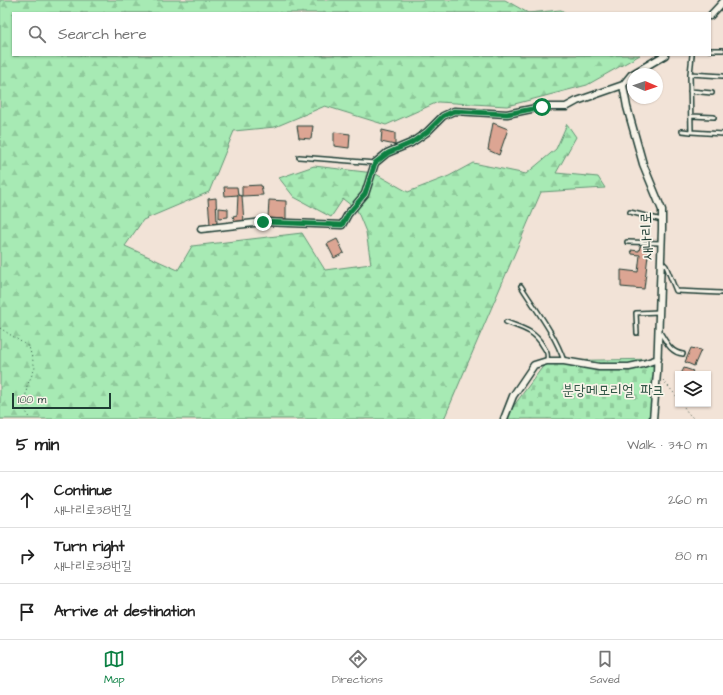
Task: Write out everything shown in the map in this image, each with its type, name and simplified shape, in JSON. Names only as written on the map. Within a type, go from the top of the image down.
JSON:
[{"type":"street","points":[[711,15],[723,2]]},
{"type":"street","points":[[201,229],[263,222],[342,225],[348,214],[365,194],[375,163],[388,153],[411,143],[427,132],[443,116],[454,111],[507,114],[542,107],[566,107],[577,101],[623,85],[631,75],[663,56]]},
{"type":"street","name":"새나리로","points":[[623,85],[627,107],[643,164],[662,210],[658,359],[653,419]]},
{"type":"street","points":[[504,419],[513,396],[534,366],[547,361],[599,367],[629,367],[658,359]]},
{"type":"lane","points":[[711,50],[723,50]]},
{"type":"lane","points":[[691,132],[690,74],[692,56]]},
{"type":"lane","points":[[690,74],[723,76]]},
{"type":"lane","points":[[690,91],[712,93]]},
{"type":"lane","points":[[691,116],[714,117]]},
{"type":"lane","points":[[682,132],[723,134]]},
{"type":"lane","points":[[299,157],[375,163]]},
{"type":"lane","points":[[630,212],[662,220]]},
{"type":"lane","points":[[627,242],[662,243]]},
{"type":"lane","points":[[661,261],[666,266],[676,292],[721,293]]},
{"type":"lane","points":[[521,286],[553,336],[564,362]]},
{"type":"lane","points":[[637,333],[636,313],[659,312]]},
{"type":"lane","points":[[506,322],[532,333],[540,340],[548,354],[547,361]]},
{"type":"lane","points":[[659,331],[668,346],[677,353],[683,354]]},
{"type":"path","points":[[0,328],[29,347],[35,368],[27,386],[24,410],[31,419]]},
{"type":"path","points":[[657,374],[675,395]]},
{"type":"path","points":[[684,407],[694,419]]},
{"type":"green space","points":[[0,0],[505,0],[526,12],[12,12],[12,56],[638,56],[587,85],[507,106],[438,102],[386,125],[325,106],[275,127],[234,131],[209,192],[143,220],[125,246],[178,270],[192,246],[302,233],[325,270],[371,264],[366,232],[357,210],[343,199],[331,217],[294,197],[279,178],[314,166],[374,173],[408,192],[449,176],[473,163],[526,174],[556,149],[567,124],[576,137],[556,173],[598,177],[605,188],[541,192],[444,419],[0,419]]},
{"type":"green space","points":[[561,10],[564,12],[539,12]]},
{"type":"green space","name":"분당메모리얼 파크","points":[[658,359],[653,419],[504,419],[547,361]]},
{"type":"building","points":[[493,123],[508,129],[499,155],[488,150]]},
{"type":"building","points":[[297,126],[313,126],[311,139],[299,138]]},
{"type":"building","points":[[382,130],[395,133],[395,145],[381,142]]},
{"type":"building","points":[[334,132],[350,134],[349,148],[334,146]]},
{"type":"building","points":[[261,185],[263,195],[242,196],[242,186]]},
{"type":"building","points":[[224,187],[237,187],[238,195],[225,196]]},
{"type":"building","points":[[238,195],[242,196],[244,222],[235,222],[233,216],[237,215]]},
{"type":"building","points":[[216,198],[217,223],[210,224],[208,199]]},
{"type":"building","points":[[269,200],[286,201],[286,219],[268,218]]},
{"type":"building","points":[[219,208],[228,209],[228,217],[219,218]]},
{"type":"building","points":[[337,239],[344,253],[334,258],[327,244]]},
{"type":"building","points":[[640,246],[649,247],[644,289],[621,287],[621,270],[638,272],[640,255],[632,254],[631,250],[639,251]]},
{"type":"building","points":[[691,348],[701,350],[694,366],[685,362]]},
{"type":"building","points":[[684,368],[693,371],[682,371]]},
{"type":"route","points":[[263,222],[342,225],[348,214],[365,194],[375,163],[388,153],[411,143],[427,132],[443,116],[454,111],[507,114],[542,107]]}]
